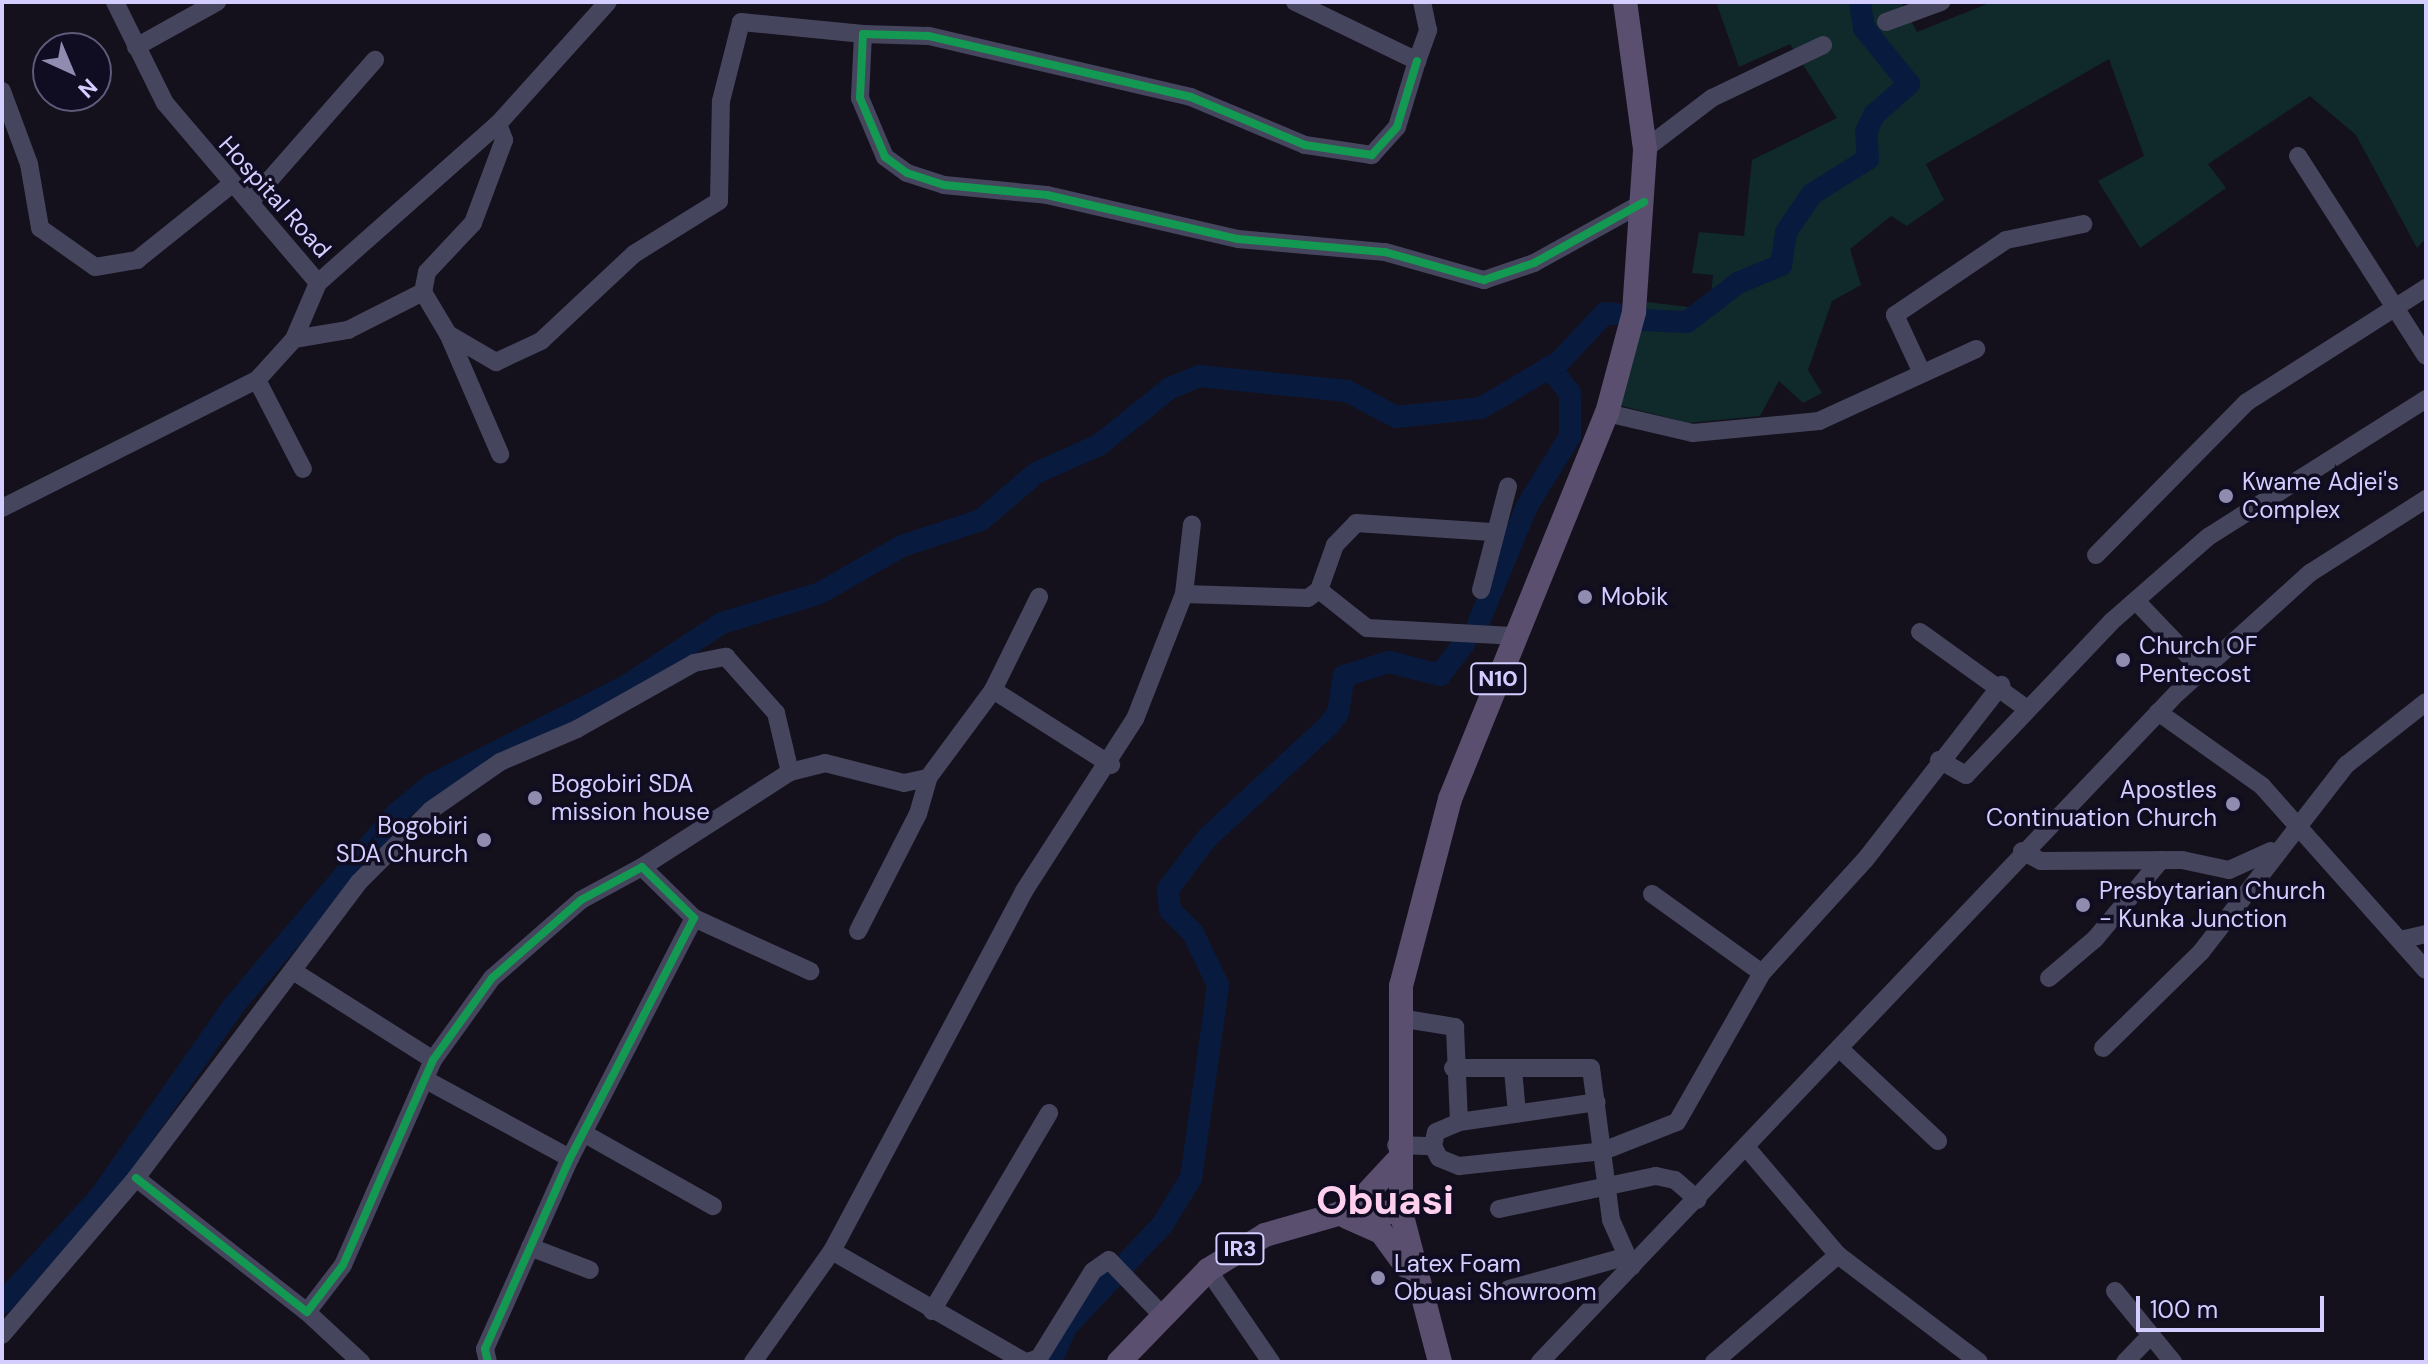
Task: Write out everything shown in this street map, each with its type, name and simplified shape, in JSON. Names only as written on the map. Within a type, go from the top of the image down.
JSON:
[{"type":"main road","name":"N10","points":[[1440,1362],[1413,1278],[1401,1212],[1396,1154],[1399,1018],[1433,849],[1607,413],[1637,296],[1645,149],[1625,2]]},
{"type":"main road","points":[[1396,1154],[1343,1213],[1381,1232],[1413,1278]]},
{"type":"main road","name":"IR3","points":[[1119,1362],[1161,1314],[1208,1270],[1265,1235],[1343,1213],[1401,1212]]},
{"type":"street","name":"Hospital Road","points":[[2,508],[257,380],[294,339],[318,283],[165,103],[115,2]]},
{"type":"street","points":[[136,47],[217,2]]},
{"type":"street","points":[[318,283],[498,124],[608,2]]},
{"type":"street","points":[[1295,2],[1417,61]]},
{"type":"street","points":[[448,334],[477,357],[511,359],[556,329],[645,245],[719,201],[721,101],[741,22],[863,34],[928,36],[1026,55],[1191,97],[1305,145],[1356,156],[1387,146],[1428,30],[1422,2]]},
{"type":"street","points":[[1886,22],[1941,2]]},
{"type":"street","points":[[863,34],[860,98],[869,134],[907,173],[944,185],[1047,195],[1238,239],[1385,252],[1484,280],[1534,263],[1644,202]]},
{"type":"street","points":[[1645,149],[1712,98],[1823,45]]},
{"type":"street","points":[[251,201],[375,60]]},
{"type":"street","points":[[2,91],[29,164],[40,228],[95,267],[137,260],[232,184]]},
{"type":"street","points":[[498,124],[504,140],[473,223],[427,272],[423,292],[448,334],[500,454]]},
{"type":"street","points":[[2298,156],[2426,356]]},
{"type":"street","points":[[1922,373],[1895,315],[2006,240],[2083,224]]},
{"type":"street","points":[[2096,555],[2247,402],[2426,288]]},
{"type":"street","points":[[294,339],[348,330],[423,292]]},
{"type":"street","points":[[1607,413],[1693,433],[1819,421],[1976,349]]},
{"type":"street","points":[[257,380],[303,469]]},
{"type":"street","points":[[1939,760],[1966,775],[2027,709],[2137,602],[2223,525],[2426,399]]},
{"type":"street","points":[[1481,590],[1492,532],[1508,486]]},
{"type":"street","points":[[1540,1362],[1628,1262],[1698,1200],[2022,851],[2158,712],[2310,573],[2426,499]]},
{"type":"street","points":[[1319,590],[1335,545],[1356,523],[1492,532]]},
{"type":"street","points":[[753,1362],[832,1251],[1024,891],[1111,765],[1157,671],[1184,594],[1192,524]]},
{"type":"street","points":[[1319,590],[1367,628],[1517,636]]},
{"type":"street","points":[[1184,594],[1287,600],[1319,590]]},
{"type":"street","points":[[858,931],[918,814],[928,778],[993,690],[1039,597]]},
{"type":"street","points":[[2137,602],[2202,670]]},
{"type":"street","points":[[1920,632],[2001,685],[2027,709]]},
{"type":"street","points":[[2,1335],[136,1178],[359,882],[431,810],[500,762],[577,729],[694,663],[717,656],[732,661],[776,713],[790,772]]},
{"type":"street","points":[[1597,1102],[1459,1122],[1436,1132],[1433,1146],[1439,1158],[1459,1166],[1603,1151],[1677,1122],[1762,973],[1865,860],[1939,760],[2001,685]]},
{"type":"street","points":[[993,690],[1111,765]]},
{"type":"street","points":[[2103,1048],[2201,952],[2277,848],[2368,743],[2426,702]]},
{"type":"street","points":[[2158,712],[2252,777],[2426,970]]},
{"type":"street","points":[[307,1312],[343,1265],[428,1081],[433,1060],[502,968],[581,900],[642,867],[790,772],[825,763],[904,783],[928,778]]},
{"type":"street","points":[[2022,851],[2051,862],[2161,860],[2229,870],[2277,848]]},
{"type":"street","points":[[2049,978],[2095,939],[2161,860]]},
{"type":"street","points":[[642,867],[694,918],[810,971]]},
{"type":"street","points":[[1652,894],[1762,973]]},
{"type":"street","points":[[488,1362],[485,1349],[570,1158],[694,918]]},
{"type":"street","points":[[2400,940],[2426,934]]},
{"type":"street","points":[[293,971],[433,1060]]},
{"type":"street","points":[[1399,1018],[1455,1027],[1453,1068],[1459,1122]]},
{"type":"street","points":[[1839,1048],[1938,1141]]},
{"type":"street","points":[[1453,1068],[1591,1068],[1607,1185],[1628,1262]]},
{"type":"street","points":[[1513,1070],[1517,1113]]},
{"type":"street","points":[[428,1081],[570,1158]]},
{"type":"street","points":[[932,1311],[1049,1113]]},
{"type":"street","points":[[585,1134],[713,1206]]},
{"type":"street","points":[[1396,1154],[1433,1146]]},
{"type":"street","points":[[1746,1147],[1838,1255],[1979,1362]]},
{"type":"street","points":[[1499,1209],[1607,1185],[1667,1177],[1698,1200]]},
{"type":"street","points":[[136,1178],[307,1312],[361,1362]]},
{"type":"street","points":[[530,1247],[590,1270]]},
{"type":"street","points":[[832,1251],[932,1311],[1026,1362],[1039,1358],[1093,1271],[1112,1264],[1161,1314]]},
{"type":"street","points":[[1714,1362],[1838,1255]]},
{"type":"street","points":[[1509,1289],[1628,1262]]},
{"type":"street","points":[[1208,1270],[1271,1362]]},
{"type":"street","points":[[2115,1291],[2148,1338],[2173,1362]]},
{"type":"street","points":[[2125,1362],[2148,1338]]},
{"type":"green space","points":[[1716,2],[1901,2],[1917,32],[1992,2],[2426,2],[2426,238],[2417,248],[2356,135],[2310,96],[2208,164],[2226,188],[2140,248],[2098,181],[2144,156],[2109,59],[1926,164],[1944,200],[1907,226],[1891,216],[1850,249],[1861,285],[1832,301],[1808,370],[1822,393],[1803,403],[1779,381],[1760,416],[1688,423],[1619,405],[1647,302],[1697,308],[1711,295],[1713,275],[1692,273],[1699,232],[1744,236],[1752,160],[1837,118],[1790,44],[1739,67]]},
{"type":"waterway","points":[[1643,320],[1687,322],[1738,283],[1781,265],[1786,232],[1812,194],[1868,159],[1866,132],[1874,115],[1909,84],[1864,28],[1860,2]]},
{"type":"waterway","points":[[2,1303],[99,1198],[235,1004],[397,813],[431,785],[626,686],[722,623],[820,593],[902,546],[981,520],[1036,473],[1099,445],[1170,388],[1199,376],[1347,391],[1396,417],[1481,408],[1559,362],[1605,313],[1616,314]]},
{"type":"waterway","points":[[1478,624],[1527,506],[1570,436],[1570,393],[1549,367]]},
{"type":"waterway","points":[[1051,1362],[1066,1327],[1163,1224],[1191,1178],[1218,985],[1193,933],[1170,910],[1168,889],[1207,838],[1328,726],[1338,713],[1344,676],[1389,662],[1440,675],[1465,642]]},
{"type":"cycle path","points":[[1417,61],[1397,127],[1372,155],[1305,145],[1191,97],[928,36],[863,34],[860,98],[885,157],[907,173],[944,185],[1047,195],[1238,239],[1385,252],[1484,280],[1534,263],[1644,202]]},
{"type":"cycle path","points":[[136,1178],[307,1312],[343,1265],[433,1060],[492,978],[581,900],[642,867],[694,918],[570,1158],[485,1349],[488,1362]]},
{"type":"place","name":"Kwame Adjei's Complex","points":[[2226,496]]},
{"type":"place","name":"Mobik","points":[[1585,597]]},
{"type":"place","name":"Church OF Pentecost","points":[[2123,660]]},
{"type":"place","name":"Bogobiri SDA mission house","points":[[535,798]]},
{"type":"place","name":"Apostles Continuation Church","points":[[2233,804]]},
{"type":"place","name":"Bogobiri SDA Church","points":[[484,840]]},
{"type":"place","name":"Presbytarian Church - Kunka Junction","points":[[2083,905]]},
{"type":"place","name":"Latex Foam Obuasi Showroom","points":[[1378,1278]]},
{"type":"district","name":"Obuasi","points":[[1385,1200]]}]
